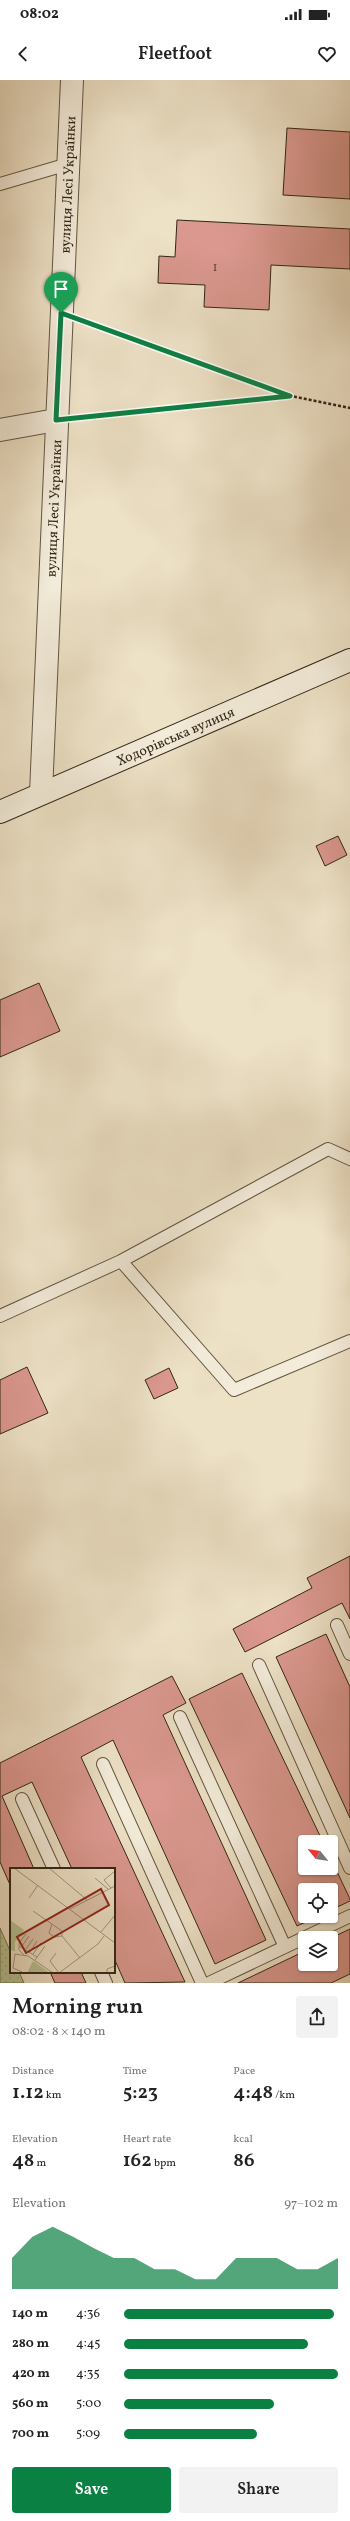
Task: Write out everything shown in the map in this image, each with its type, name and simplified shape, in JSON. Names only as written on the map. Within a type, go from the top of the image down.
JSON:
[{"type":"street","name":"вулиця Лесі Українки","points":[[41,793],[56,420],[72,80]]},
{"type":"street","points":[[0,430],[56,420]]},
{"type":"street","name":"Ходорівська вулиця","points":[[0,812],[350,660]]},
{"type":"lane","points":[[0,184],[68,164]]},
{"type":"lane","points":[[0,1316],[121,1261],[328,1149],[350,1159]]},
{"type":"lane","points":[[121,1261],[234,1390],[350,1341]]},
{"type":"lane","points":[[337,1626],[350,1654]]},
{"type":"lane","points":[[258,1665],[350,1868]]},
{"type":"lane","points":[[180,1718],[285,1947]]},
{"type":"lane","points":[[103,1764],[202,1983]]},
{"type":"lane","points":[[22,1799],[54,1868]]},
{"type":"lane","points":[[209,1983],[350,1916]]},
{"type":"lane","points":[[101,1973],[106,1983]]},
{"type":"path","points":[[61,313],[290,396],[350,408]]},
{"type":"path","points":[[56,420],[290,396]]},
{"type":"green space","points":[[0,1928],[10,1951],[10,1973],[19,1973],[24,1983],[0,1983]]},
{"type":"building","points":[[287,128],[350,132],[350,199],[283,195]]},
{"type":"building","points":[[177,220],[350,229],[350,269],[271,265],[269,310],[204,307],[205,285],[158,283],[159,256],[175,257]]},
{"type":"building","points":[[338,836],[347,855],[325,866],[316,846]]},
{"type":"building","points":[[39,983],[60,1031],[0,1057],[0,1000]]},
{"type":"building","points":[[27,1367],[48,1413],[0,1434],[0,1380]]},
{"type":"building","points":[[169,1368],[178,1388],[154,1399],[145,1380]]},
{"type":"building","points":[[350,1556],[350,1619],[342,1603],[245,1652],[233,1629],[312,1588],[307,1578]]},
{"type":"building","points":[[326,1634],[350,1687],[350,1818],[276,1657]]},
{"type":"building","points":[[242,1673],[320,1835],[298,1835],[298,1875],[338,1875],[338,1874],[350,1901],[338,1907],[338,1883],[298,1883],[298,1923],[304,1923],[297,1926],[189,1699]]},
{"type":"building","points":[[172,1676],[186,1703],[163,1715],[266,1940],[215,1964],[113,1740],[81,1757],[185,1982],[125,1983],[115,1960],[115,1868],[72,1868],[32,1782],[2,1796],[34,1868],[10,1868],[10,1885],[0,1862],[0,1763]]},
{"type":"building","points":[[350,1929],[350,1974],[331,1983],[238,1983],[298,1954],[298,1971],[338,1971],[338,1935]]},
{"type":"building","points":[[50,1973],[81,1973],[86,1983],[55,1983]]},
{"type":"route","points":[[61,313],[199,363],[290,396],[56,420],[61,313]]}]
